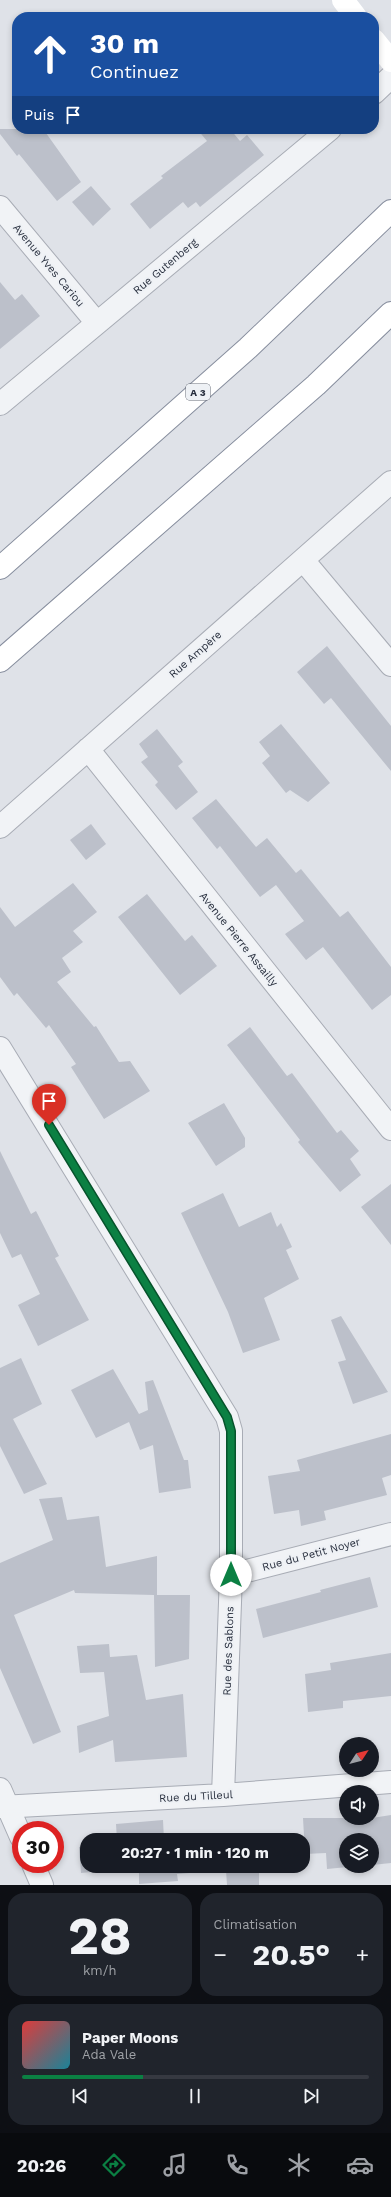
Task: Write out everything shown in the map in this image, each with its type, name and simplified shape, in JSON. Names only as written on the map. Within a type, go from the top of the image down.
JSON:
[{"type":"main road","points":[[343,0],[352,12]]},
{"type":"main road","points":[[379,46],[391,61]]},
{"type":"main road","name":"A 3","points":[[0,568],[248,348],[391,211]]},
{"type":"main road","points":[[0,661],[316,385],[391,313]]},
{"type":"street","points":[[379,88],[391,77]]},
{"type":"street","name":"Rue Gutenberg","points":[[0,404],[324,134]]},
{"type":"street","name":"Avenue Yves Cariou","points":[[0,207],[97,323]]},
{"type":"street","name":"Rue Ampère","points":[[0,827],[391,482]]},
{"type":"street","points":[[303,560],[391,665]]},
{"type":"street","name":"Avenue Pierre Assailly","points":[[88,748],[391,1129]]},
{"type":"street","name":"Rue des Sablons","points":[[4,1053],[227,1417],[231,1431],[231,1575],[222,1795]]},
{"type":"street","name":"Rue du Petit Noyer","points":[[231,1575],[391,1534]]},
{"type":"street","name":"Rue du Tilleul","points":[[3,1801],[222,1795],[391,1782]]},
{"type":"street","points":[[3,1801],[13,1821]]},
{"type":"street","points":[[37,1873],[42,1885]]},
{"type":"building","points":[[0,129],[12,129],[12,134],[47,134],[81,182],[57,201],[19,154],[17,156],[0,134]]},
{"type":"building","points":[[201,134],[234,134],[240,141],[247,135],[264,155],[200,207],[196,202],[188,208],[183,202],[150,229],[130,204],[163,178],[161,176],[207,141]]},
{"type":"building","points":[[91,186],[111,209],[93,226],[72,202]]},
{"type":"building","points":[[0,282],[15,300],[22,294],[40,316],[0,349]]},
{"type":"building","points":[[327,646],[391,726],[391,771],[331,698],[324,704],[297,672]]},
{"type":"building","points":[[281,724],[330,783],[308,802],[290,790],[286,793],[262,763],[270,756],[259,742]]},
{"type":"building","points":[[157,729],[183,762],[178,766],[198,792],[176,810],[155,785],[158,782],[141,762],[148,757],[139,744]]},
{"type":"building","points":[[216,799],[256,847],[267,838],[296,873],[301,869],[340,917],[348,911],[391,967],[391,995],[372,1010],[323,947],[306,960],[285,934],[304,921],[276,885],[260,897],[220,846],[217,849],[192,818]]},
{"type":"building","points":[[91,824],[106,844],[86,860],[70,840]]},
{"type":"building","points":[[73,883],[97,912],[73,931],[83,942],[62,958],[71,972],[57,982],[94,1027],[96,1026],[119,1062],[130,1061],[150,1091],[104,1119],[71,1067],[76,1064],[49,1025],[46,1028],[17,993],[14,996],[0,977],[0,907],[15,927]]},
{"type":"building","points":[[147,894],[185,941],[192,935],[217,966],[180,995],[118,917]]},
{"type":"building","points":[[250,1027],[287,1076],[292,1073],[337,1133],[341,1130],[359,1151],[350,1159],[361,1175],[340,1192],[298,1142],[300,1140],[227,1045]]},
{"type":"building","points":[[224,1103],[245,1138],[245,1147],[216,1166],[188,1123]]},
{"type":"building","points":[[0,1151],[31,1214],[36,1211],[59,1256],[55,1258],[89,1320],[38,1346],[18,1305],[40,1294],[21,1254],[12,1258],[0,1233]]},
{"type":"building","points":[[391,1184],[391,1245],[361,1207]]},
{"type":"building","points":[[223,1193],[239,1227],[271,1212],[277,1227],[281,1223],[292,1247],[286,1250],[299,1279],[264,1298],[280,1340],[243,1353],[228,1312],[181,1213]]},
{"type":"building","points":[[341,1316],[388,1392],[353,1404],[338,1362],[346,1360],[331,1320]]},
{"type":"building","points":[[21,1358],[42,1404],[13,1419],[47,1484],[24,1494],[0,1446],[0,1368]]},
{"type":"building","points":[[113,1369],[139,1414],[148,1410],[145,1382],[153,1380],[184,1460],[188,1460],[191,1488],[159,1493],[153,1445],[140,1450],[129,1422],[96,1438],[71,1390]]},
{"type":"building","points":[[391,1434],[391,1475],[382,1478],[387,1495],[324,1511],[326,1520],[301,1526],[299,1510],[274,1514],[268,1476],[300,1471],[297,1460]]},
{"type":"building","points":[[62,1497],[67,1520],[99,1516],[106,1567],[157,1556],[157,1595],[190,1595],[189,1659],[155,1667],[154,1595],[75,1593],[74,1590],[14,1615],[61,1732],[33,1744],[0,1668],[0,1563],[53,1540],[39,1499]]},
{"type":"building","points":[[370,1577],[378,1607],[263,1638],[256,1609]]},
{"type":"building","points":[[109,1644],[110,1657],[137,1655],[146,1700],[183,1694],[187,1757],[115,1762],[113,1740],[79,1753],[77,1726],[109,1716],[104,1672],[80,1673],[77,1646]]},
{"type":"building","points":[[391,1653],[391,1696],[343,1701],[343,1708],[308,1712],[305,1674],[331,1670],[330,1663]]},
{"type":"building","points":[[391,1815],[391,1863],[379,1864],[379,1833],[339,1833],[339,1868],[327,1869],[326,1853],[310,1854],[310,1833],[304,1833],[303,1818],[339,1818],[339,1825],[379,1825],[379,1817]]},
{"type":"building","points":[[163,1820],[164,1833],[117,1833],[116,1824]]},
{"type":"building","points":[[139,1873],[189,1873],[177,1874],[178,1881],[139,1884]]},
{"type":"building","points":[[226,1873],[259,1873],[259,1885],[227,1885]]},
{"type":"route","points":[[49,1125],[227,1417],[231,1431],[231,1575]]}]
